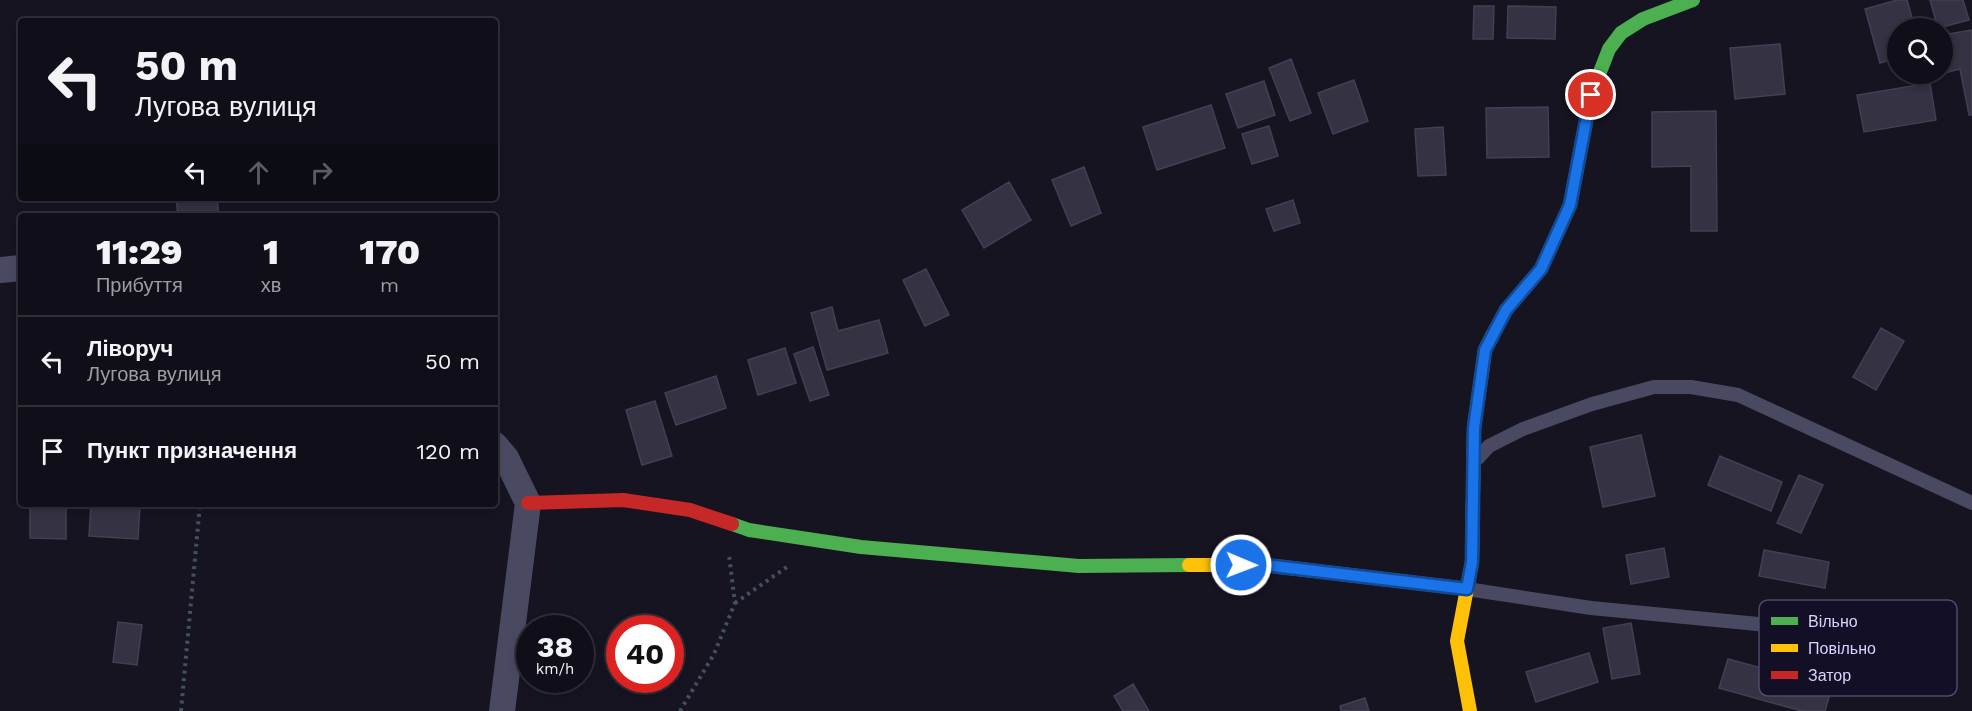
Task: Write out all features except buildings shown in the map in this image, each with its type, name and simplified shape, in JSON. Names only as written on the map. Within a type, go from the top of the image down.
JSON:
[{"type":"street","points":[[1470,711],[1457,641],[1472,562],[1474,428],[1485,350],[1506,310],[1541,269],[1570,205],[1591,95],[1609,49],[1622,33],[1643,19],[1694,0]]},
{"type":"street","points":[[0,270],[18,268]]},
{"type":"street","points":[[498,449],[506,458],[528,503],[502,711]]},
{"type":"street","points":[[528,503],[623,500],[690,510],[749,530],[832,543],[1079,566],[1265,565],[1467,589]]},
{"type":"lane","points":[[1473,464],[1489,446],[1523,429],[1592,404],[1654,387],[1691,387],[1738,395],[1972,503]]},
{"type":"lane","points":[[1467,589],[1591,608],[1759,624]]},
{"type":"path","points":[[181,711],[200,507]]},
{"type":"path","points":[[680,711],[714,654],[735,603],[724,522]]},
{"type":"path","points":[[735,603],[788,566],[832,543]]},
{"type":"traffic: fast","points":[[1493,334],[1506,310],[1541,269],[1570,205],[1591,95],[1609,49],[1621,33],[1643,19],[1693,0]]},
{"type":"traffic: fast","points":[[732,524],[749,530],[861,547],[1079,566],[1189,565]]},
{"type":"traffic: slow","points":[[1470,711],[1457,641],[1472,562],[1474,428],[1485,350],[1493,334]]},
{"type":"traffic: slow","points":[[1189,565],[1265,565],[1467,589]]},
{"type":"traffic: jam","points":[[528,503],[623,500],[690,510],[732,524]]},
{"type":"route","points":[[1241,565],[1265,565],[1467,589],[1472,562],[1474,428],[1485,350],[1506,310],[1541,269],[1570,205],[1591,95]]}]
